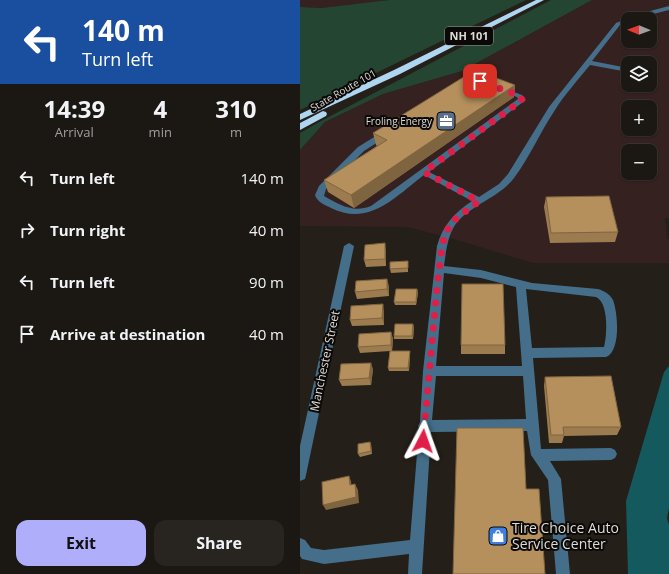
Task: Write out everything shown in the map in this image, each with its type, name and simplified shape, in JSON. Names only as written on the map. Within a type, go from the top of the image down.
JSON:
[{"type":"highway","name":"State Route 101","points":[[300,117],[397,72],[541,0]]},
{"type":"highway","name":"State Route 101","points":[[300,127],[397,72]]},
{"type":"street","points":[[415,574],[424,426],[439,269],[446,232],[453,221],[502,186],[511,176],[552,110],[587,62],[618,24],[638,16],[669,8]]},
{"type":"street","points":[[587,62],[621,69]]},
{"type":"street","points":[[470,80],[480,81],[522,98],[520,102],[424,172],[374,208],[361,213],[343,211],[320,198],[319,195],[322,188],[361,149],[470,80]]},
{"type":"street","points":[[424,172],[479,201]]},
{"type":"street","name":"Manchester Street","points":[[300,475],[349,246]]},
{"type":"street","points":[[439,269],[480,274],[521,285],[598,293],[604,296],[608,301],[611,341],[609,349],[606,352],[527,353]]},
{"type":"street","points":[[521,285],[535,449],[537,455],[554,479],[563,574]]},
{"type":"street","points":[[429,372],[529,371]]},
{"type":"street","points":[[424,426],[533,425]]},
{"type":"street","points":[[537,455],[611,454]]},
{"type":"street","points":[[300,545],[307,554],[324,557],[416,546]]},
{"type":"shaded area","points":[[300,0],[389,0],[321,8],[300,7]]},
{"type":"shaded area","points":[[592,0],[669,0],[669,218],[665,218],[667,238],[669,239],[669,263],[533,263],[450,238],[407,227],[300,226],[300,150],[325,122],[383,94],[462,71]]},
{"type":"green space","points":[[389,0],[526,0],[300,110],[300,7],[321,8]]},
{"type":"green space","points":[[551,0],[592,0],[462,71],[383,94],[325,122],[300,150],[300,133]]},
{"type":"water","points":[[669,366],[669,508],[667,518],[669,525],[669,574],[628,574],[626,501],[664,372]]},
{"type":"building","name":"Froling Energy","points":[[475,70],[515,85],[351,195],[324,180],[387,140],[373,133]]},
{"type":"building","points":[[609,196],[618,232],[551,233],[546,197]]},
{"type":"building","points":[[385,243],[385,259],[364,260],[365,245]]},
{"type":"building","points":[[408,261],[408,268],[390,269],[390,262]]},
{"type":"building","points":[[387,279],[387,289],[355,292],[356,281]]},
{"type":"building","points":[[462,284],[503,284],[505,345],[461,345]]},
{"type":"building","points":[[396,289],[417,289],[416,302],[394,302]]},
{"type":"building","points":[[383,304],[382,318],[350,320],[351,306]]},
{"type":"building","points":[[395,324],[413,324],[412,336],[394,336]]},
{"type":"building","points":[[391,332],[391,345],[358,347],[359,334]]},
{"type":"building","points":[[390,351],[410,351],[408,368],[388,368]]},
{"type":"building","points":[[371,363],[369,378],[339,380],[341,364]]},
{"type":"building","points":[[611,376],[621,427],[563,427],[564,435],[551,435],[545,377]]},
{"type":"building","name":"Tire Choice Auto Service Center","points":[[457,428],[523,428],[526,489],[539,489],[545,574],[453,574]]},
{"type":"building","points":[[370,442],[371,451],[358,454],[358,444]]},
{"type":"building","points":[[349,476],[350,485],[355,484],[356,497],[323,505],[322,482]]},
{"type":"place","name":"Froling Energy","points":[[446,121]]},
{"type":"place","name":"Tire Choice Auto Service Center","points":[[498,536]]},
{"type":"route","points":[[423,441],[442,246],[446,232],[453,221],[479,201],[424,172],[522,100],[520,96],[480,81]]}]
